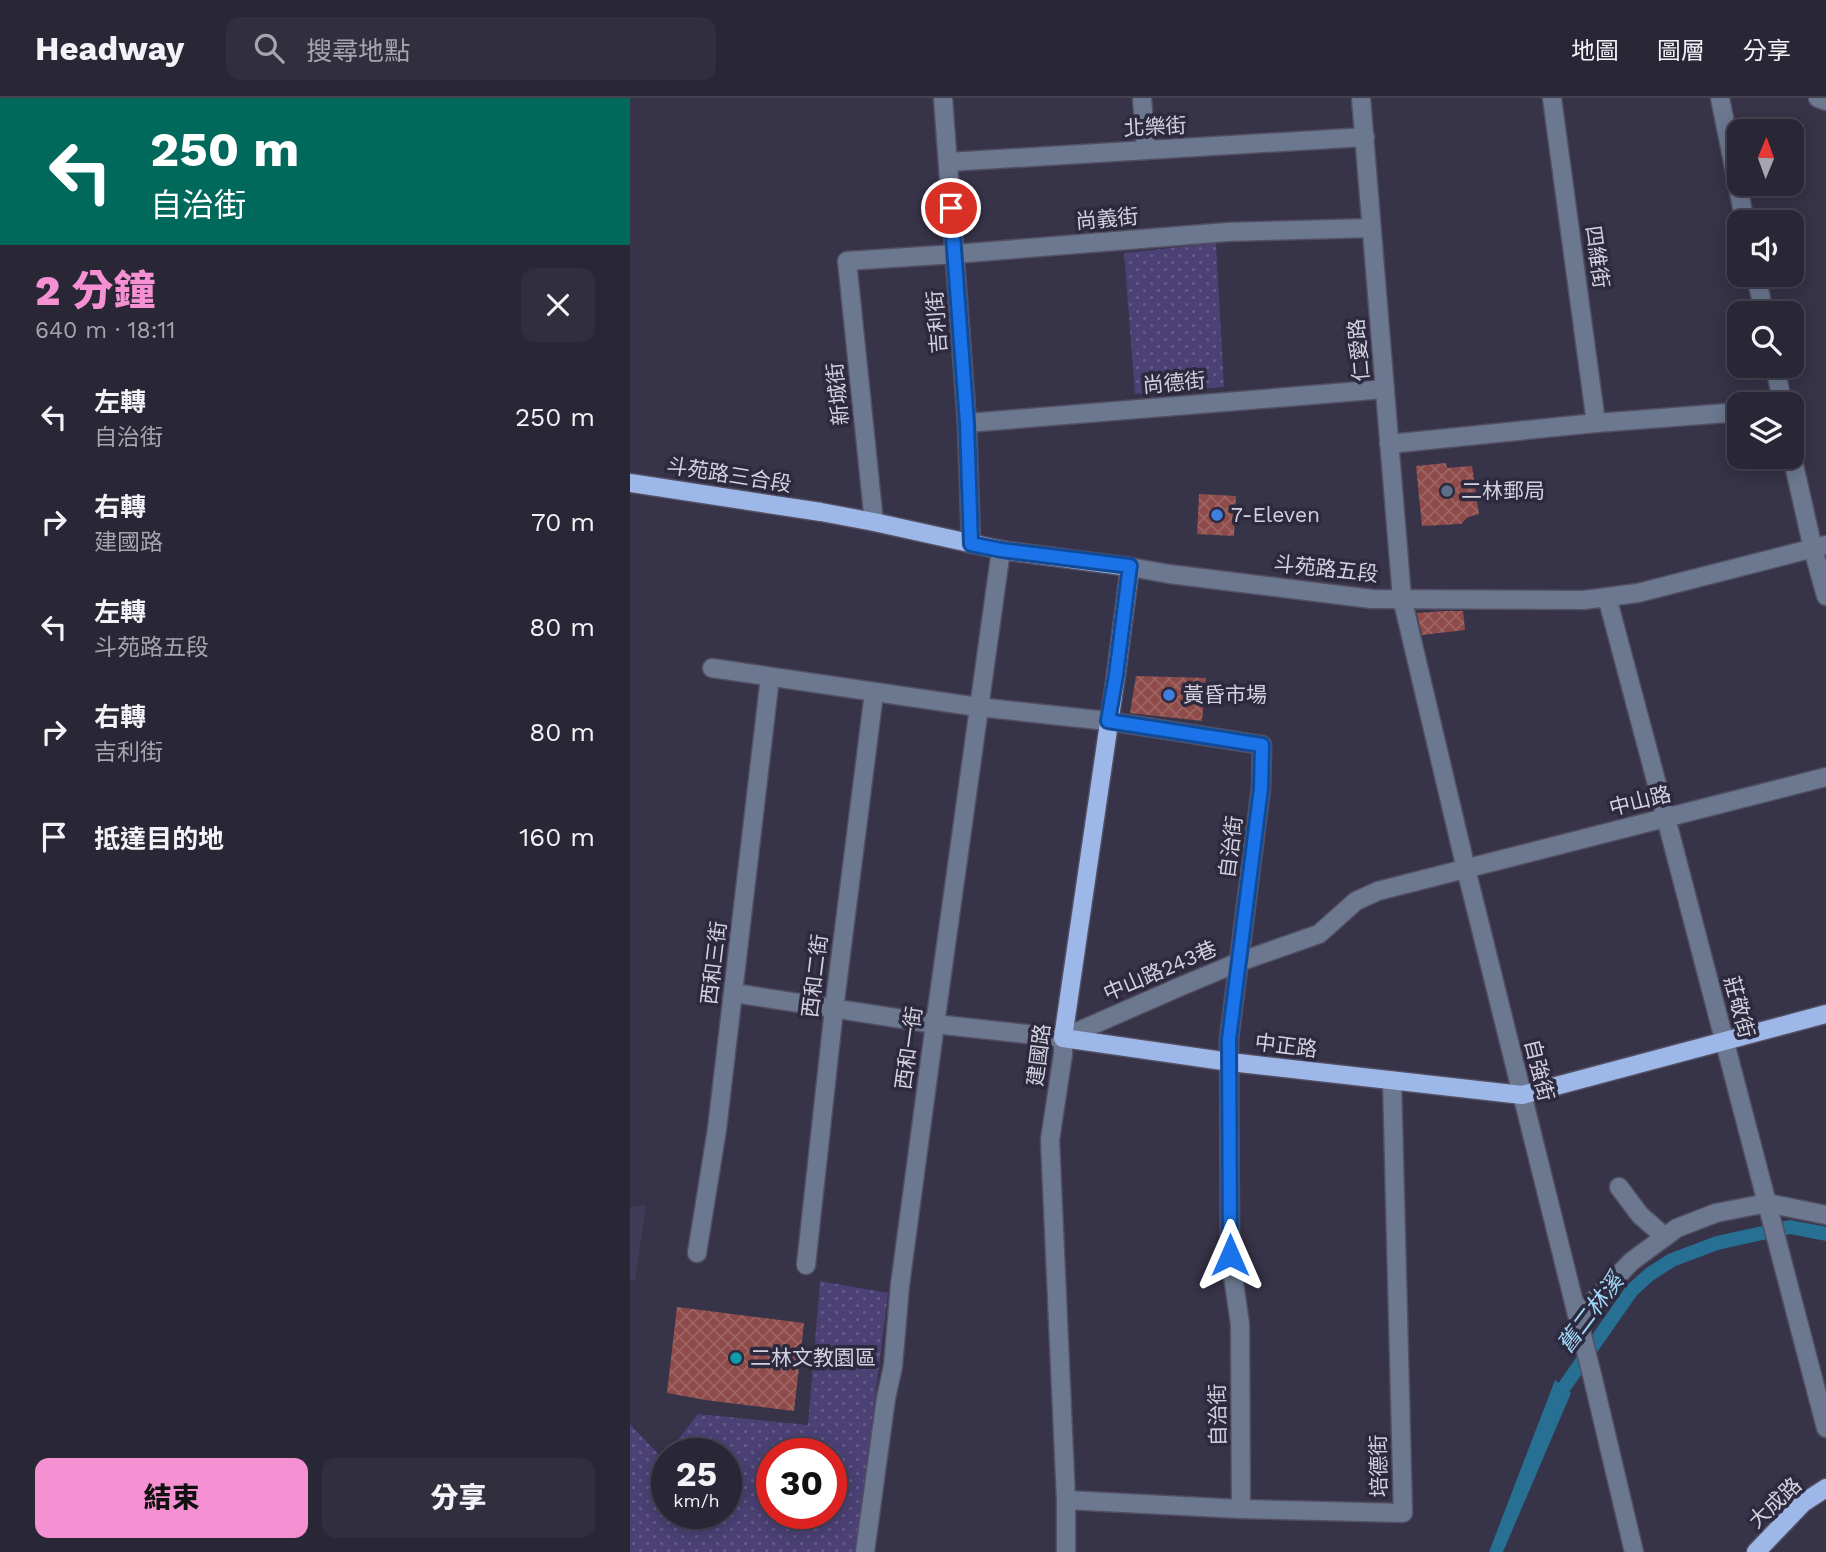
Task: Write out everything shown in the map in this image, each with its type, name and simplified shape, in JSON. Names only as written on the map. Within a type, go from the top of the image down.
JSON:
[{"type":"main road","name":"斗苑路三合段","points":[[630,483],[821,512]]},
{"type":"main road","name":"斗苑路五段","points":[[821,512],[1001,550],[1130,566]]},
{"type":"main road","name":"建國路","points":[[1063,1038],[1130,566]]},
{"type":"main road","name":"中正路","points":[[1063,1038],[1230,1062],[1522,1095],[1826,1014]]},
{"type":"main road","name":"大成路","points":[[1756,1552],[1803,1503],[1826,1488]]},
{"type":"street","name":"吉利街","points":[[943,98],[967,423],[971,544]]},
{"type":"street","points":[[1142,98],[1146,150]]},
{"type":"street","name":"仁愛路","points":[[1361,98],[1402,598]]},
{"type":"street","name":"四維街","points":[[1552,98],[1596,423]]},
{"type":"street","points":[[1720,98],[1743,210]]},
{"type":"street","points":[[1818,98],[1826,101]]},
{"type":"street","name":"北樂街","points":[[948,162],[1364,138]]},
{"type":"street","name":"尚義街","points":[[847,261],[1227,232],[1371,228]]},
{"type":"street","name":"新城街","points":[[847,261],[874,522]]},
{"type":"street","name":"尚德街","points":[[967,423],[1385,389]]},
{"type":"street","points":[[1390,444],[1727,413]]},
{"type":"street","points":[[1796,469],[1819,547],[1826,596]]},
{"type":"street","name":"斗苑路五段","points":[[1130,566],[1169,574],[1372,599],[1584,600],[1638,593],[1819,547]]},
{"type":"street","name":"西和一街","points":[[865,1552],[886,1398],[893,1366],[900,1285],[1001,550]]},
{"type":"street","name":"莊敬街","points":[[1607,597],[1826,1428]]},
{"type":"street","name":"自強街","points":[[1402,598],[1634,1552]]},
{"type":"street","name":"自治街","points":[[712,668],[978,708],[1108,721],[1262,745],[1261,788],[1229,1039],[1230,1255],[1240,1324],[1241,1509]]},
{"type":"street","name":"西和三街","points":[[697,1253],[717,1129],[770,677]]},
{"type":"street","name":"西和二街","points":[[806,1265],[834,1009],[874,692]]},
{"type":"street","name":"中山路","points":[[1466,869],[1826,777]]},
{"type":"street","name":"中山路243巷","points":[[1063,1038],[1239,962],[1319,934],[1356,901],[1378,891],[1466,869]]},
{"type":"street","name":"中正路","points":[[734,993],[935,1024],[1063,1038]]},
{"type":"street","name":"建國路","points":[[1063,1038],[1050,1140],[1066,1552]]},
{"type":"street","name":"培德街","points":[[1066,1500],[1241,1509],[1403,1513],[1392,1080]]},
{"type":"street","points":[[1619,1187],[1640,1215],[1665,1237]]},
{"type":"street","points":[[1578,1320],[1632,1261],[1678,1228],[1716,1213],[1767,1203],[1826,1214]]},
{"type":"shaded area","points":[[1216,243],[1224,387],[1135,394],[1124,253]]},
{"type":"shaded area","points":[[646,1205],[635,1281],[630,1281],[630,1207]]},
{"type":"shaded area","points":[[820,1281],[888,1293],[856,1552],[630,1552],[630,1424],[651,1446],[651,1529],[742,1529],[742,1438],[679,1438],[698,1414],[808,1425]]},
{"type":"water","points":[[1555,1380],[1571,1393],[1503,1552],[1489,1552]]},
{"type":"building","name":"二林郵局","points":[[1446,463],[1447,468],[1472,466],[1479,514],[1468,517],[1461,524],[1422,526],[1416,466]]},
{"type":"building","name":"7-Eleven","points":[[1199,494],[1236,496],[1234,536],[1197,534]]},
{"type":"building","points":[[1463,611],[1465,630],[1422,635],[1417,613]]},
{"type":"building","name":"黃昏市場","points":[[1136,676],[1206,678],[1202,721],[1130,713]]},
{"type":"building","name":"二林文教園區","points":[[677,1307],[804,1323],[794,1411],[667,1393]]},
{"type":"waterway","name":"舊二林溪","points":[[1556,1402],[1632,1290],[1672,1260],[1717,1243],[1790,1227],[1826,1234]]},
{"type":"place","name":"二林郵局","points":[[1447,491]]},
{"type":"place","name":"7-Eleven","points":[[1217,515]]},
{"type":"place","name":"黃昏市場","points":[[1169,695]]},
{"type":"place","name":"二林文教園區","points":[[736,1358]]},
{"type":"route","points":[[951,208],[967,423],[971,544],[1130,566],[1108,721],[1262,745],[1261,788],[1229,1039],[1230,1255]]}]
